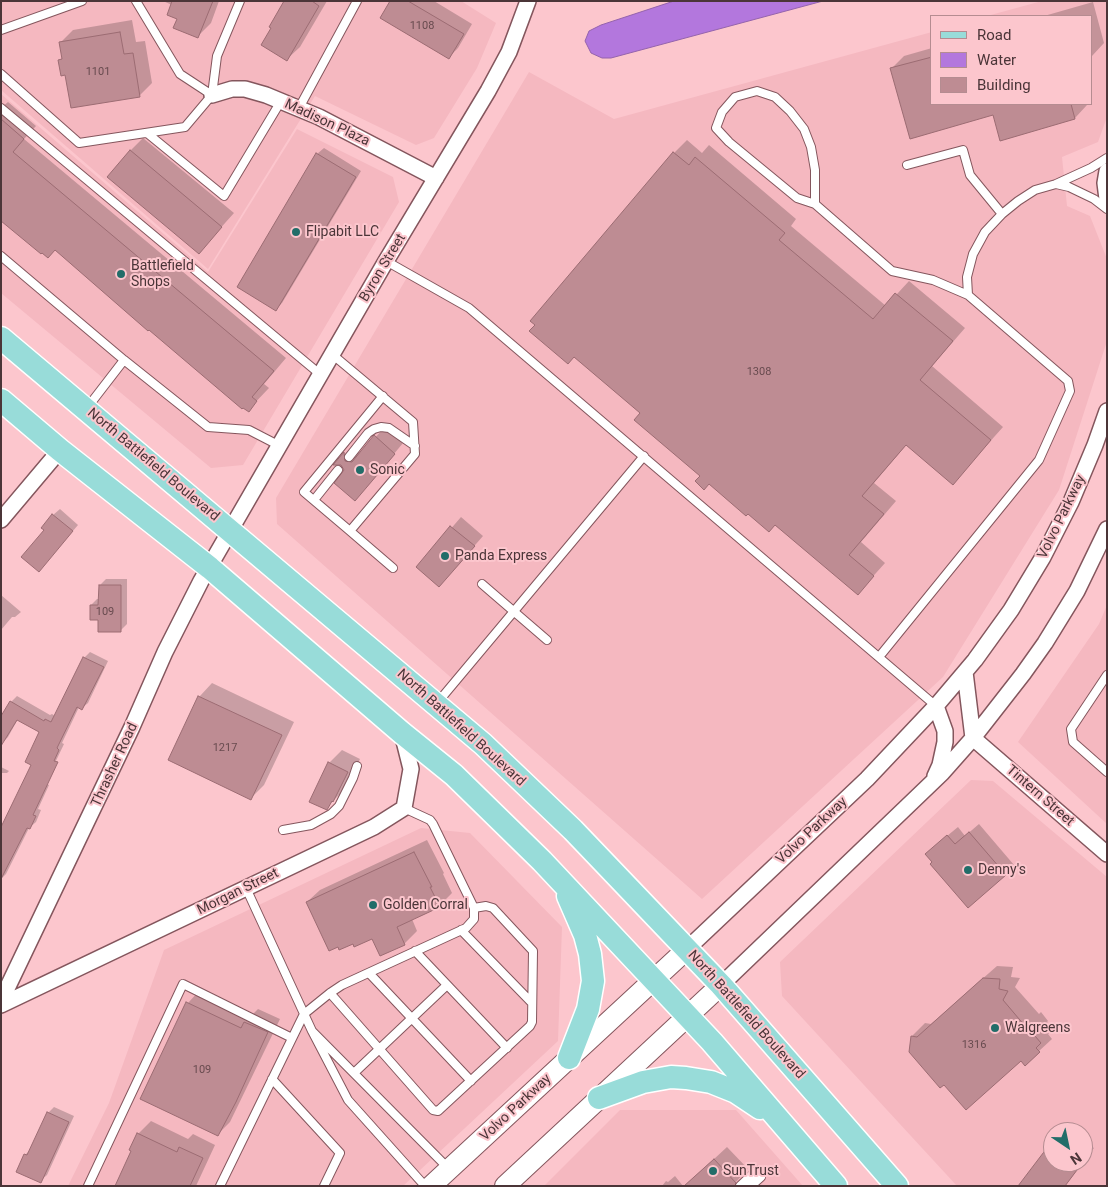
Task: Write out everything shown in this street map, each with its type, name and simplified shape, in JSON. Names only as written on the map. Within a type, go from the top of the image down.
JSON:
[{"type":"main road","name":"North Battlefield Boulevard","points":[[1,338],[483,744],[573,830],[721,985],[897,1186]]},
{"type":"main road","points":[[1,400],[60,450],[210,568],[402,733],[454,775],[558,878],[688,1016],[836,1186]]},
{"type":"main road","points":[[558,878],[584,935],[590,954],[593,981],[588,1009],[569,1058]]},
{"type":"main road","name":"Volvo Parkway","points":[[430,1186],[686,950]]},
{"type":"main road","points":[[505,1186],[721,985]]},
{"type":"main road","points":[[599,1098],[643,1082],[671,1077],[692,1079],[711,1082],[736,1092],[784,1124]]},
{"type":"street","name":"Byron Street","points":[[231,530],[386,261],[488,91],[509,52],[528,1]]},
{"type":"street","name":"Madison Plaza","points":[[212,95],[232,89],[245,89],[281,101],[344,129],[436,178]]},
{"type":"street","points":[[1107,171],[1105,183],[1107,199]]},
{"type":"street","name":"Volvo Parkway","points":[[686,950],[867,779],[936,706],[965,672],[1011,610],[1043,557],[1071,502],[1095,445],[1107,410]]},
{"type":"street","points":[[1,520],[60,450]]},
{"type":"street","points":[[721,985],[930,784],[973,738],[1045,643],[1077,591],[1107,529]]},
{"type":"street","name":"Thrasher Road","points":[[1,1003],[132,727],[165,652],[201,581],[231,530]]},
{"type":"street","points":[[965,672],[973,738]]},
{"type":"street","points":[[930,784],[940,765],[945,742],[945,731],[936,706]]},
{"type":"street","points":[[402,733],[411,769],[404,808]]},
{"type":"street","name":"Tintern Street","points":[[973,738],[1107,854]]},
{"type":"street","name":"Morgan Street","points":[[1,1003],[374,827],[404,808]]},
{"type":"lane","points":[[1,30],[82,1]]},
{"type":"lane","points":[[136,1],[180,74],[212,95]]},
{"type":"lane","points":[[1,74],[79,143],[185,127],[212,95],[217,56],[240,1]]},
{"type":"lane","points":[[299,108],[357,1]]},
{"type":"lane","points":[[815,204],[815,170],[811,147],[804,129],[790,111],[774,98],[757,91],[736,96],[722,112],[716,128],[729,142],[797,198],[815,204],[892,271],[933,280],[968,295],[1068,381],[1070,391],[1039,460],[879,657]]},
{"type":"lane","points":[[147,133],[224,196],[281,101]]},
{"type":"lane","points":[[1,108],[321,375]]},
{"type":"lane","points":[[908,165],[963,150],[970,175],[1002,214]]},
{"type":"lane","points":[[968,295],[968,277],[973,254],[986,232],[1002,214],[1035,190],[1056,184],[1091,168],[1107,158]]},
{"type":"lane","points":[[1056,184],[1094,199],[1107,209]]},
{"type":"lane","points":[[1,256],[124,360],[208,427],[249,430],[280,446]]},
{"type":"lane","points":[[386,261],[469,308],[936,706]]},
{"type":"lane","points":[[332,354],[413,422],[415,454],[350,531]]},
{"type":"lane","points":[[86,409],[124,360]]},
{"type":"lane","points":[[383,396],[304,492],[393,568]]},
{"type":"lane","points":[[349,457],[368,433],[381,427],[389,428],[415,446]]},
{"type":"lane","points":[[437,704],[644,456]]},
{"type":"lane","points":[[314,500],[338,470]]},
{"type":"lane","points":[[482,584],[547,640]]},
{"type":"lane","points":[[1107,675],[1071,730],[1072,742],[1107,772]]},
{"type":"lane","points":[[283,830],[311,824],[335,811],[353,778],[357,766]]},
{"type":"lane","points":[[220,1186],[304,1014],[330,993],[466,928],[474,919],[474,908],[430,820],[404,808]]},
{"type":"lane","points":[[246,888],[304,1014],[348,1100],[425,1186]]},
{"type":"lane","points":[[330,993],[435,1111],[442,1109],[532,1022],[533,951],[493,908],[486,906],[474,908]]},
{"type":"lane","points":[[462,930],[532,1003]]},
{"type":"lane","points":[[415,951],[507,1048]]},
{"type":"lane","points":[[369,973],[471,1080]]},
{"type":"lane","points":[[88,1186],[183,984],[292,1038]]},
{"type":"lane","points":[[354,1073],[447,985]]},
{"type":"lane","points":[[312,1030],[449,1169]]},
{"type":"lane","points":[[272,1079],[340,1153],[324,1186]]},
{"type":"lane","points":[[740,1186],[759,1174],[752,1186]]},
{"type":"shaded area","points":[[1,1],[461,1],[496,23],[477,68],[434,138],[416,145],[315,96],[208,269],[1,90]]},
{"type":"shaded area","points":[[1042,1],[1107,1],[1107,117],[1098,142],[1062,157],[1067,206],[1090,216],[1107,259],[1107,341],[1059,490],[943,677],[702,899],[277,524],[276,498],[529,72],[614,119],[930,33],[930,105],[1093,105],[1093,15],[991,15]]},
{"type":"shaded area","points":[[1,94],[208,272],[297,129],[393,177],[399,202],[243,465],[211,468],[1,293]]},
{"type":"shaded area","points":[[1107,605],[1107,824],[1018,742],[1099,624]]},
{"type":"shaded area","points":[[971,780],[993,781],[1107,877],[1107,1186],[957,1186],[782,996],[780,962]]},
{"type":"shaded area","points":[[421,828],[470,833],[562,927],[558,1041],[403,1186],[68,1186],[109,1103],[164,950]]},
{"type":"shaded area","points":[[620,1110],[736,1110],[803,1186],[544,1186]]},
{"type":"water","points":[[674,1],[823,1],[611,58],[602,58],[591,53],[585,41],[589,31],[601,25]]},
{"type":"building","points":[[172,1],[213,1],[198,38],[173,28],[177,19],[167,15]]},
{"type":"building","points":[[284,1],[312,1],[319,6],[287,61],[261,45]]},
{"type":"building","points":[[390,1],[408,1],[464,34],[449,59],[380,18]]},
{"type":"building","points":[[120,32],[124,54],[133,53],[140,97],[71,108],[65,75],[61,76],[58,60],[62,59],[59,42]]},
{"type":"building","points":[[930,58],[930,105],[1071,105],[1075,119],[1000,141],[993,115],[910,139],[890,68]]},
{"type":"building","name":"Battlefield Shops","points":[[1,119],[24,139],[13,152],[274,371],[252,397],[257,401],[249,412],[242,409],[148,331],[55,250],[48,258],[1,221]]},
{"type":"building","points":[[130,150],[222,227],[199,254],[107,177]]},
{"type":"building","points":[[673,152],[689,165],[695,157],[785,233],[779,240],[873,319],[895,293],[953,341],[920,380],[991,440],[953,485],[906,445],[862,496],[884,514],[849,555],[874,576],[858,595],[775,525],[769,532],[748,514],[746,516],[709,484],[704,490],[695,481],[700,476],[634,420],[640,413],[574,357],[568,364],[529,331],[535,325],[530,321]]},
{"type":"building","name":"Flipabit LLC","points":[[316,153],[356,177],[276,311],[237,287]]},
{"type":"building","name":"Sonic","points":[[374,435],[395,454],[355,501],[334,483],[344,470],[341,465],[333,465],[344,452],[345,461],[352,462]]},
{"type":"building","points":[[52,514],[73,531],[39,572],[21,557],[44,530],[41,528]]},
{"type":"building","name":"Panda Express","points":[[450,526],[475,546],[439,587],[416,567]]},
{"type":"building","points":[[99,585],[121,585],[121,632],[98,632],[98,620],[90,620],[90,605],[98,605]]},
{"type":"building","points":[[83,657],[104,667],[82,710],[77,707],[57,748],[59,750],[54,761],[58,762],[33,815],[36,816],[30,829],[27,828],[1,879],[1,827],[31,765],[25,762],[39,732],[17,720],[1,746],[1,716],[10,701],[44,721],[45,719],[51,722]]},
{"type":"building","points":[[198,696],[282,735],[251,800],[168,760]]},
{"type":"building","points":[[328,762],[348,772],[327,810],[309,802]]},
{"type":"building","name":"Denny's","points":[[969,832],[1006,875],[968,908],[930,864],[932,862],[925,854],[947,835],[955,844]]},
{"type":"building","name":"Golden Corral","points":[[414,852],[440,907],[397,927],[405,945],[380,956],[372,939],[354,947],[353,944],[339,950],[338,947],[329,951],[306,902]]},
{"type":"building","name":"Walgreens","points":[[983,978],[1000,979],[999,989],[1008,991],[1003,1000],[1025,1026],[1027,1024],[1036,1034],[1035,1036],[1041,1043],[1036,1048],[1040,1052],[1025,1066],[1021,1061],[966,1110],[944,1085],[940,1088],[909,1052],[911,1036],[917,1037]]},
{"type":"building","points":[[186,1002],[241,1028],[244,1022],[268,1032],[218,1136],[140,1099]]},
{"type":"building","points":[[47,1112],[69,1122],[41,1183],[16,1172],[24,1154],[27,1155]]},
{"type":"building","points":[[137,1133],[177,1152],[179,1147],[203,1158],[190,1186],[115,1186]]},
{"type":"building","points":[[1043,1153],[1043,1172],[1076,1172],[1065,1186],[1018,1186]]},
{"type":"building","name":"SunTrust","points":[[714,1159],[736,1183],[735,1186],[684,1186]]},
{"type":"place","name":"Flipabit LLC","points":[[296,232]]},
{"type":"place","name":"Battlefield Shops","points":[[121,274]]},
{"type":"place","name":"Sonic","points":[[360,470]]},
{"type":"place","name":"Panda Express","points":[[445,556]]},
{"type":"place","name":"Denny's","points":[[968,870]]},
{"type":"place","name":"Golden Corral","points":[[373,905]]},
{"type":"place","name":"Walgreens","points":[[995,1028]]},
{"type":"place","name":"SunTrust","points":[[713,1171]]}]
